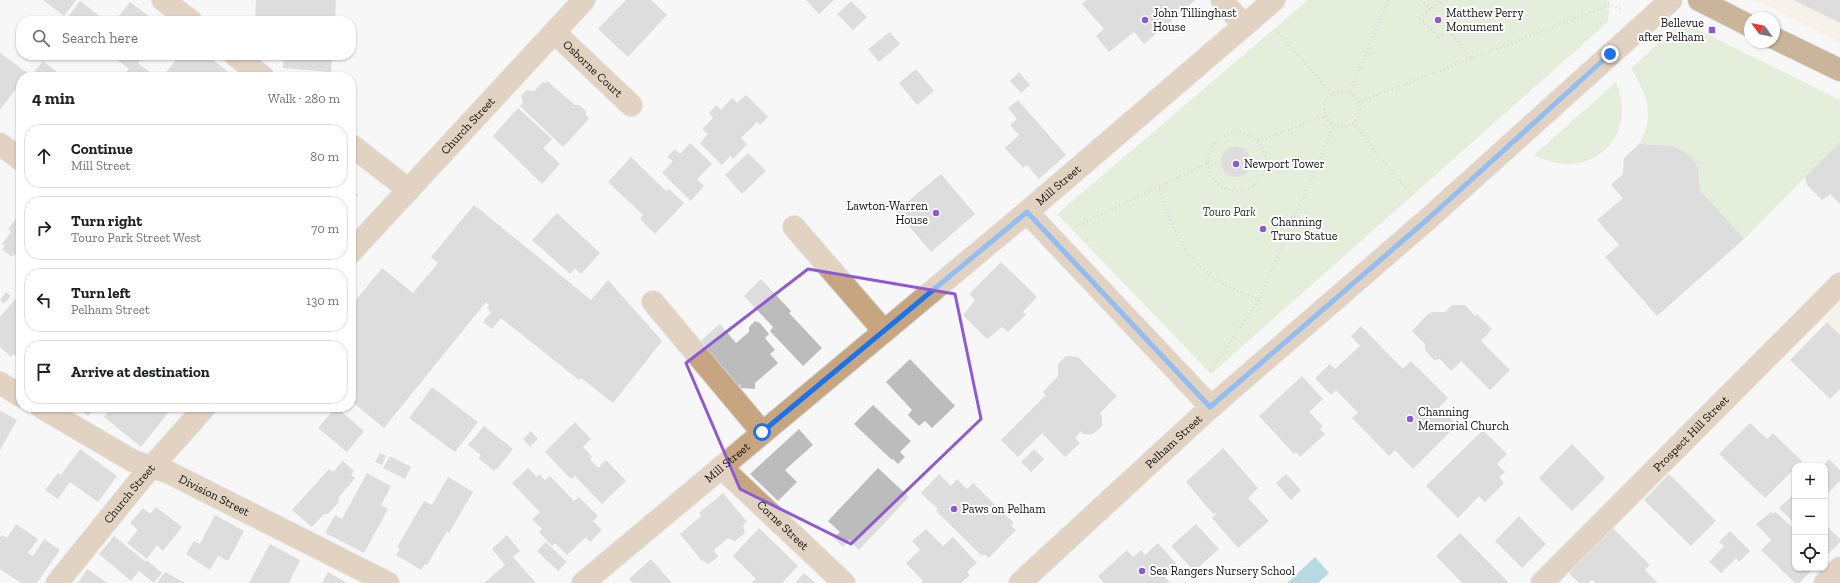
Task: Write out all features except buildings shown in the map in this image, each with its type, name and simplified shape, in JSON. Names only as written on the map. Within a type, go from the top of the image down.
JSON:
[{"type":"main road","points":[[1699,0],[1726,6],[1744,21]]},
{"type":"main road","points":[[1780,41],[1840,70]]},
{"type":"street","points":[[163,0],[184,16]]},
{"type":"street","name":"Church Street","points":[[356,247],[556,33],[584,0]]},
{"type":"street","points":[[1222,0],[1244,26]]},
{"type":"street","name":"Mill Street","points":[[583,583],[1027,212],[1274,0]]},
{"type":"street","name":"Pelham Street","points":[[1020,583],[1210,407],[1429,218],[1671,0]]},
{"type":"street","name":"Osborne Court","points":[[556,33],[631,105]]},
{"type":"street","points":[[241,60],[257,72]]},
{"type":"street","points":[[0,144],[16,156]]},
{"type":"street","points":[[356,148],[409,190]]},
{"type":"street","points":[[1027,212],[1210,407]]},
{"type":"street","points":[[794,227],[884,331]]},
{"type":"street","name":"Prospect Hill Street","points":[[1542,583],[1737,385],[1840,284]]},
{"type":"street","points":[[653,302],[762,432]]},
{"type":"street","points":[[0,383],[16,393]]},
{"type":"street","name":"Division Street","points":[[50,412],[133,460],[168,472],[388,583]]},
{"type":"street","name":"Church Street","points":[[57,583],[151,467],[200,412]]},
{"type":"street","name":"Corne Street","points":[[721,467],[844,583]]},
{"type":"street","points":[[1825,583],[1840,568]]},
{"type":"path","points":[[1349,93],[1389,0]]},
{"type":"path","points":[[1421,0],[1430,9]]},
{"type":"path","points":[[1439,1],[1457,20],[1448,29],[1439,38],[1420,18],[1439,1]]},
{"type":"path","points":[[1358,102],[1610,5],[1648,20]]},
{"type":"path","points":[[1276,29],[1333,95]]},
{"type":"path","points":[[1448,29],[1472,59]]},
{"type":"path","points":[[1344,92],[1349,93],[1358,102],[1359,114],[1353,123],[1347,126],[1334,125],[1326,116],[1325,108],[1327,100],[1333,95],[1344,92]]},
{"type":"path","points":[[1258,141],[1326,116]]},
{"type":"path","points":[[1353,123],[1429,218]]},
{"type":"path","points":[[1208,374],[1259,300],[1334,125]]},
{"type":"path","points":[[1232,132],[1246,134],[1258,141],[1265,153],[1266,168],[1260,181],[1248,189],[1234,192],[1221,187],[1211,177],[1207,163],[1210,149],[1219,138],[1232,132]]},
{"type":"path","points":[[1073,228],[1207,163]]},
{"type":"path","points":[[1158,186],[1169,219],[1182,246],[1200,268],[1225,285],[1259,300]]},
{"type":"highlighted area","points":[[808,269],[955,294],[981,419],[851,544],[740,489],[686,363]]},
{"type":"shaded area","points":[[1756,0],[1840,0],[1840,42]]},
{"type":"shaded area","points":[[1840,296],[1840,334],[1821,315]]},
{"type":"green space","name":"Touro Park","points":[[1308,0],[1610,0],[1608,22],[1211,374],[1057,214]]},
{"type":"green space","points":[[1683,28],[1697,29],[1840,100],[1840,142],[1744,239],[1716,210],[1701,191],[1698,170],[1694,161],[1689,155],[1682,150],[1666,146],[1639,144],[1647,123],[1648,114],[1645,97],[1631,68],[1670,33]]},
{"type":"green space","points":[[1616,82],[1622,103],[1621,122],[1615,138],[1604,151],[1590,160],[1573,164],[1554,163],[1534,155]]},
{"type":"water","points":[[1315,557],[1329,573],[1318,583],[1287,583]]},
{"type":"place","name":"John Tillinghast House","points":[[1145,20]]},
{"type":"place","name":"Matthew Perry Monument","points":[[1438,20]]},
{"type":"place","name":"Bellevue after Pelham","points":[[1712,30]]},
{"type":"place","name":"Newport Tower","points":[[1236,164]]},
{"type":"place","name":"Lawton-Warren House","points":[[936,213]]},
{"type":"place","name":"Channing Truro Statue","points":[[1263,229]]},
{"type":"place","name":"Channing Memorial Church","points":[[1410,419]]},
{"type":"place","name":"Paws on Pelham","points":[[954,509]]},
{"type":"place","name":"Sea Rangers Nursery School","points":[[1142,571]]},
{"type":"route","points":[[762,432],[1027,212],[1210,407],[1429,218],[1610,54]]}]
